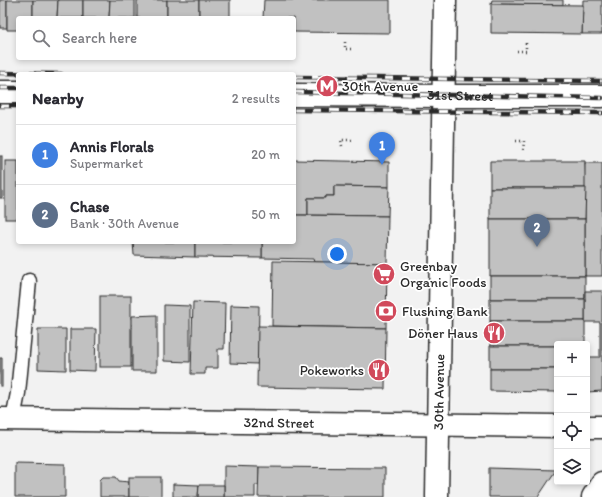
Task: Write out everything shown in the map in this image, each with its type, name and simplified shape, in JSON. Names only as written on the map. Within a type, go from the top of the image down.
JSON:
[{"type":"street","name":"30th Avenue","points":[[437,497],[445,0]]},
{"type":"street","points":[[0,92],[16,92]]},
{"type":"street","name":"31st Street","points":[[296,95],[602,96]]},
{"type":"street","name":"32nd Street","points":[[6,419],[554,426]]},
{"type":"street","points":[[590,427],[602,427]]},
{"type":"street","points":[[593,497],[602,483]]},
{"type":"lane","points":[[6,419],[18,393],[29,281]]},
{"type":"path","points":[[345,42],[345,49],[352,49]]},
{"type":"path","points":[[517,50],[526,51],[526,43]]},
{"type":"path","points":[[342,146],[342,140],[353,140]]},
{"type":"path","points":[[516,141],[524,141],[523,151]]},
{"type":"building","points":[[0,0],[7,0],[7,28],[0,28]]},
{"type":"building","points":[[7,0],[33,0],[33,16],[16,16],[16,30],[7,30]]},
{"type":"building","points":[[33,0],[58,0],[57,16],[33,16]]},
{"type":"building","points":[[58,0],[83,0],[83,16],[57,16]]},
{"type":"building","points":[[83,0],[110,0],[109,16],[83,16]]},
{"type":"building","points":[[110,0],[135,0],[135,16],[109,16]]},
{"type":"building","points":[[137,0],[167,0],[167,16],[137,16]]},
{"type":"building","points":[[167,0],[199,0],[199,16],[167,16]]},
{"type":"building","points":[[199,0],[230,0],[230,16],[199,16]]},
{"type":"building","points":[[264,0],[390,0],[390,33],[296,32],[296,16],[263,16]]},
{"type":"building","points":[[492,0],[563,0],[563,5],[491,4]]},
{"type":"building","points":[[583,0],[602,0],[602,34],[582,34]]},
{"type":"building","points":[[491,4],[583,5],[582,34],[491,33]]},
{"type":"building","points":[[0,156],[2,156],[2,198],[0,198]]},
{"type":"building","points":[[296,160],[389,162],[389,187],[334,186],[334,196],[326,196],[326,198],[308,198],[308,215],[296,215]]},
{"type":"building","points":[[5,161],[16,161],[16,219],[5,219]]},
{"type":"building","points":[[490,161],[585,161],[586,188],[490,188]]},
{"type":"building","points":[[585,163],[602,163],[602,276],[585,276]]},
{"type":"building","points":[[334,186],[389,187],[388,216],[308,215],[308,198],[326,198],[326,196],[334,196]]},
{"type":"building","points":[[490,188],[586,188],[585,219],[490,219]]},
{"type":"building","points":[[296,215],[388,216],[387,263],[314,262],[313,259],[262,258],[262,244],[296,244]]},
{"type":"building","points":[[490,219],[585,219],[585,276],[490,276]]},
{"type":"building","points":[[133,244],[195,244],[195,257],[134,255]]},
{"type":"building","points":[[195,244],[262,244],[262,258],[195,257]]},
{"type":"building","points":[[273,261],[387,263],[386,328],[272,326]]},
{"type":"building","points":[[490,276],[585,276],[585,299],[490,299]]},
{"type":"building","points":[[585,291],[602,291],[602,391],[590,392],[590,357],[600,357],[600,322],[585,322]]},
{"type":"building","points":[[100,296],[131,296],[131,367],[100,367]]},
{"type":"building","points":[[490,299],[585,299],[585,321],[490,321]]},
{"type":"building","points":[[193,302],[225,303],[224,349],[218,349],[218,368],[205,368],[205,374],[191,374]]},
{"type":"building","points":[[164,305],[190,306],[190,362],[164,361]]},
{"type":"building","points":[[231,305],[259,306],[258,364],[230,363]]},
{"type":"building","points":[[157,315],[157,371],[132,371],[132,316]]},
{"type":"building","points":[[490,321],[585,321],[585,341],[554,341],[554,346],[490,346]]},
{"type":"building","points":[[258,326],[386,328],[385,389],[257,387]]},
{"type":"building","points":[[38,329],[66,329],[66,370],[38,369]]},
{"type":"building","points":[[70,329],[96,329],[95,371],[70,370]]},
{"type":"building","points":[[490,346],[554,346],[554,369],[490,369]]},
{"type":"building","points":[[0,358],[2,358],[2,386],[0,386]]},
{"type":"building","points":[[490,369],[554,369],[554,392],[490,391]]},
{"type":"building","points":[[15,463],[65,464],[65,497],[15,497]]},
{"type":"building","points":[[224,466],[259,467],[259,485],[255,485],[255,497],[224,497]]},
{"type":"building","points":[[259,467],[385,468],[385,497],[258,497]]},
{"type":"building","points":[[489,468],[554,470],[554,473],[538,497],[489,497]]},
{"type":"building","points":[[103,477],[116,477],[119,481],[129,482],[129,497],[100,497],[100,480]]},
{"type":"building","points":[[129,477],[161,477],[161,497],[129,497]]},
{"type":"building","points":[[173,484],[199,485],[198,497],[173,497]]},
{"type":"building","points":[[199,485],[224,485],[224,497],[198,497]]},
{"type":"railway","points":[[0,73],[16,73]]},
{"type":"railway","points":[[296,77],[602,81]]},
{"type":"railway","points":[[0,88],[16,88]]},
{"type":"railway","points":[[296,92],[602,98]]},
{"type":"railway","points":[[0,106],[16,106]]},
{"type":"railway","points":[[296,110],[602,113]]},
{"type":"place","name":"30th Avenue","points":[[327,86]]},
{"type":"place","name":"Annis Florals","points":[[382,165]]},
{"type":"place","name":"Chase","points":[[537,247]]},
{"type":"place","name":"Greenbay Organic Foods","points":[[384,274]]},
{"type":"place","name":"Flushing Bank","points":[[386,311]]},
{"type":"place","name":"Döner Haus","points":[[494,333]]},
{"type":"place","name":"Pokeworks","points":[[379,370]]}]
